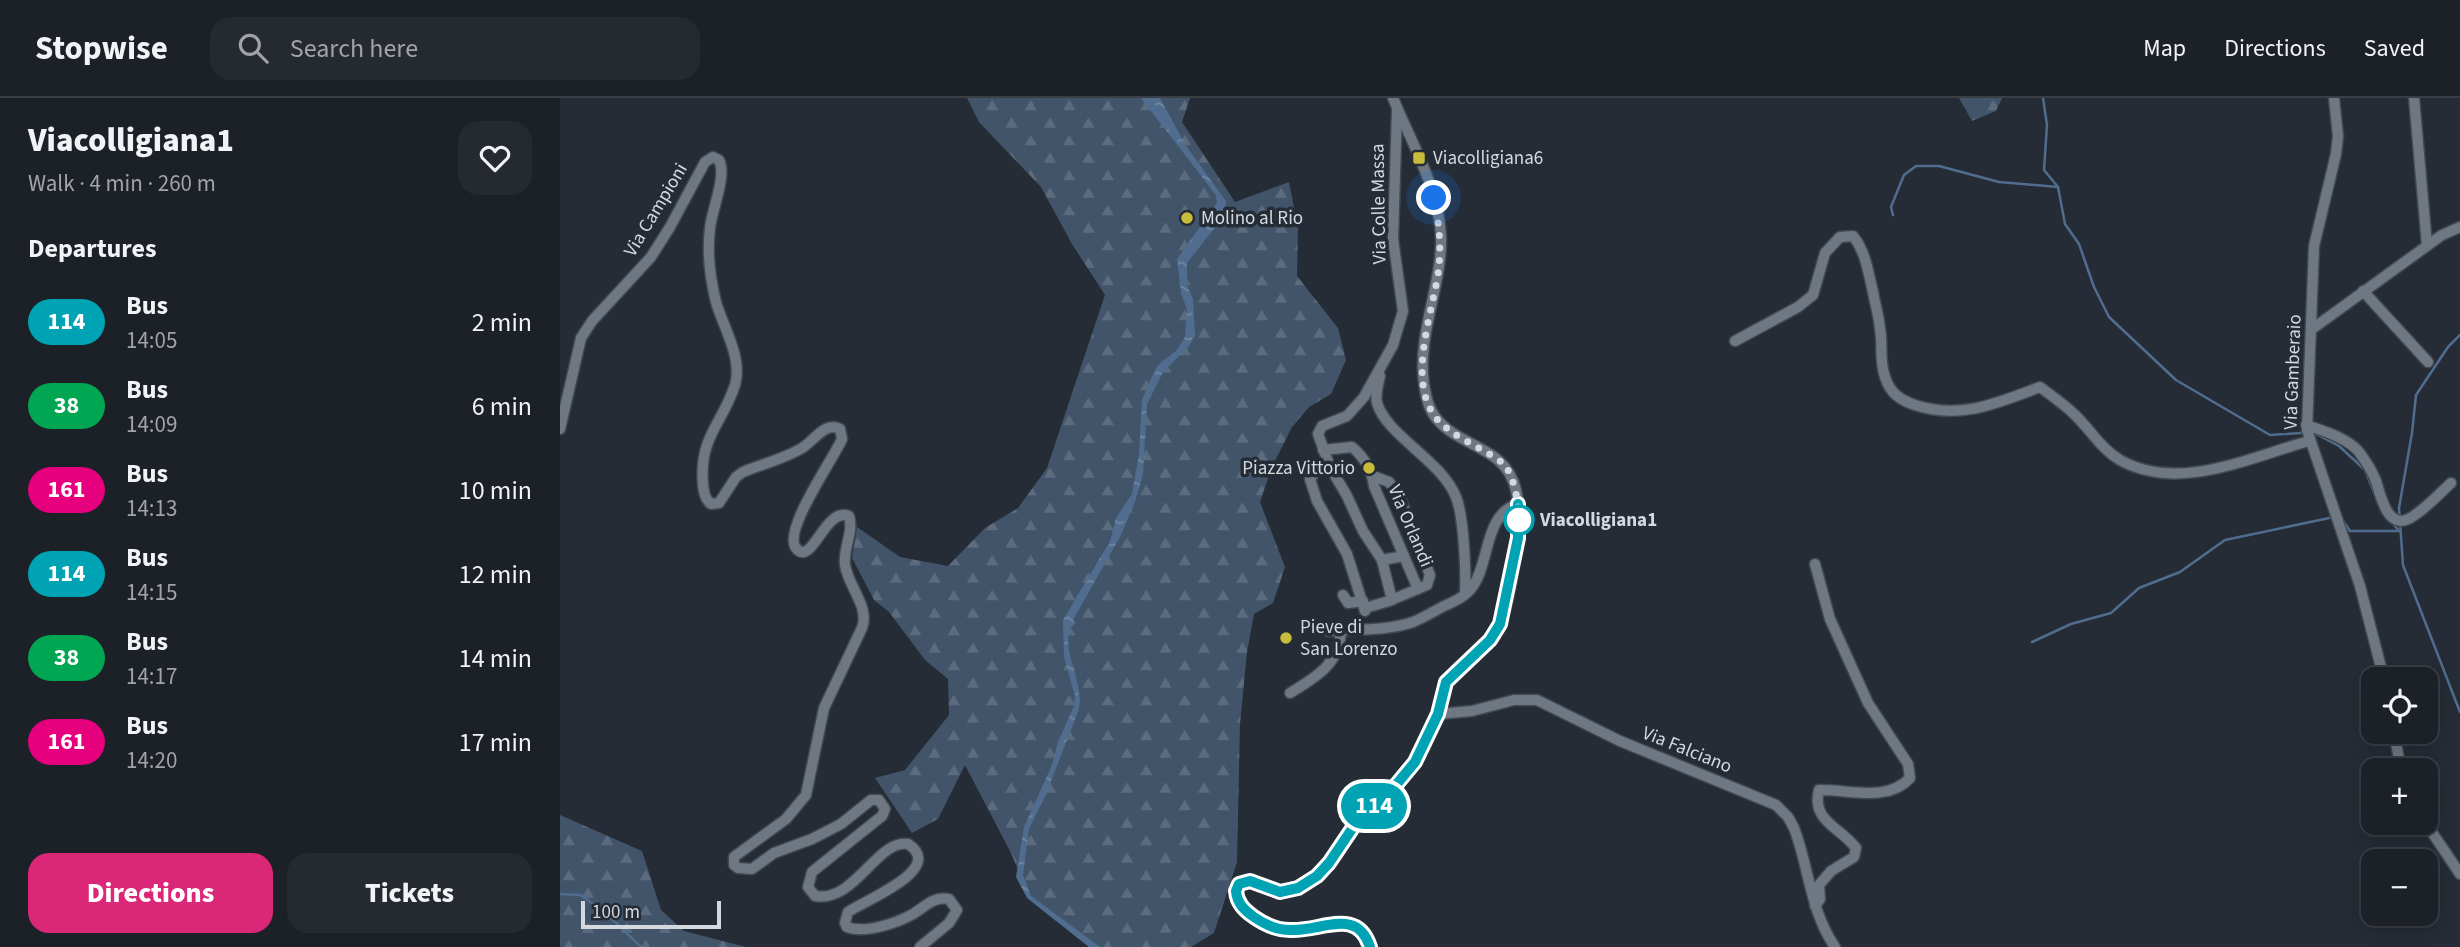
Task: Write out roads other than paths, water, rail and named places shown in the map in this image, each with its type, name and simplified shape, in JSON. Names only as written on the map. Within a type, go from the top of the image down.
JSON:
[{"type":"street","name":"Via Gamberaio","points":[[2334,98],[2338,136],[2336,153],[2314,246],[2306,425],[2309,441],[2360,586],[2381,667]]},
{"type":"street","points":[[2414,98],[2427,245]]},
{"type":"street","points":[[1370,947],[1361,929],[1351,924],[1293,930],[1269,926],[1240,905],[1236,891],[1239,884],[1250,881],[1272,891],[1291,891],[1317,876],[1356,823],[1406,774],[1423,750],[1438,714],[1446,682],[1490,640],[1501,621],[1518,538],[1518,504],[1510,471],[1504,464],[1442,424],[1429,405],[1422,356],[1441,237],[1434,198],[1411,136],[1395,103]]},
{"type":"street","name":"Via Colle Massa","points":[[1323,450],[1318,434],[1320,428],[1342,419],[1359,405],[1393,345],[1403,311],[1393,239],[1395,103]]},
{"type":"street","name":"Via Campioni","points":[[560,429],[578,348],[586,329],[651,257],[705,162],[713,157],[719,160],[722,173],[710,225],[708,252],[716,300],[737,370],[734,388],[705,446],[703,472],[706,497],[711,504],[719,503],[736,477],[743,472],[801,449],[829,427],[836,426],[842,433],[842,439],[797,524],[794,542],[801,552],[807,551],[837,515],[849,516],[852,524],[845,551],[845,564],[864,617],[862,628],[824,708],[806,795],[786,819],[738,854],[733,861],[738,869],[752,869],[783,848],[812,839],[834,828],[871,800],[879,800],[885,809],[882,817],[811,872],[808,887],[814,896],[836,894],[894,846],[908,844],[918,855],[916,869],[848,912],[845,923],[852,929],[864,929],[903,919],[937,898],[949,899],[957,910],[953,919],[920,947]]},
{"type":"street","points":[[2312,328],[2427,245],[2460,227]]},
{"type":"street","points":[[1735,341],[1798,307],[1813,295],[1825,253],[1840,237],[1853,236],[1862,247],[1869,273],[1881,330],[1880,355],[1885,380],[1899,399],[1926,408],[1951,412],[1983,407],[2040,387],[2075,414],[2091,434],[2120,460],[2168,473],[2192,473],[2221,467],[2309,441]]},
{"type":"street","points":[[2362,291],[2428,362]]},
{"type":"street","points":[[1382,366],[1376,391],[1381,411],[1394,428],[1435,466],[1456,496],[1464,556],[1465,594]]},
{"type":"street","points":[[2306,425],[2338,438],[2357,450],[2375,479],[2384,509],[2392,518],[2403,520],[2413,517],[2451,483]]},
{"type":"street","points":[[1343,595],[1348,603],[1364,607],[1392,600],[1422,587],[1429,568],[1402,500],[1389,482],[1373,476],[1352,447],[1323,450],[1326,466],[1382,560],[1392,600]]},
{"type":"street","points":[[1312,475],[1310,479],[1317,501],[1347,554],[1364,607]]},
{"type":"street","name":"Via Orlandi","points":[[1373,476],[1374,486],[1404,556],[1422,587]]},
{"type":"street","points":[[1328,631],[1389,627],[1413,622],[1465,594],[1474,585],[1489,537],[1498,520],[1511,506],[1518,504]]},
{"type":"street","points":[[1382,560],[1404,556]]},
{"type":"street","points":[[1815,564],[1830,619],[1868,703],[1908,764],[1910,778],[1903,786],[1889,791],[1861,793],[1819,790],[1816,800],[1819,813],[1856,848],[1854,857],[1831,871],[1819,885],[1820,899],[1815,906]]},
{"type":"street","points":[[1290,693],[1322,673],[1333,660],[1341,641],[1341,630]]},
{"type":"street","name":"Via Falciano","points":[[1438,714],[1472,711],[1514,700],[1537,700],[1620,741],[1767,801],[1784,813],[1794,828],[1815,906],[1835,947]]},
{"type":"street","points":[[2434,835],[2460,874]]},
{"type":"water","points":[[1141,98],[1160,98],[1186,146],[1226,201],[1225,212],[1220,221],[1187,263],[1187,285],[1193,299],[1195,336],[1189,346],[1163,372],[1147,404],[1143,474],[1135,502],[1121,535],[1073,620],[1076,623],[1070,628],[1069,649],[1079,688],[1079,709],[1046,794],[1029,829],[1023,875],[1031,896],[1100,947],[1089,947],[1027,898],[1016,877],[1024,827],[1052,765],[1058,742],[1074,706],[1075,696],[1064,657],[1063,620],[1110,541],[1116,518],[1132,494],[1139,454],[1142,400],[1158,365],[1177,350],[1185,337],[1187,309],[1181,293],[1177,259],[1217,203],[1209,186]]},
{"type":"waterway","points":[[2043,98],[2047,125],[2044,170],[2058,187],[2065,224],[2079,244],[2094,287],[2109,317],[2176,380],[2270,435],[2301,433]]},
{"type":"waterway","points":[[1893,215],[1891,207],[1904,175],[1916,166],[1939,166],[1999,182],[2058,187]]},
{"type":"waterway","points":[[2460,335],[2448,347],[2416,395],[2399,508],[2403,565],[2460,712]]},
{"type":"waterway","points":[[2314,433],[2339,446],[2365,470],[2377,500]]},
{"type":"waterway","points":[[2032,642],[2071,624],[2111,613],[2139,588],[2180,572],[2225,540],[2334,517]]},
{"type":"waterway","points":[[2342,519],[2350,531],[2399,531]]},
{"type":"waterway","points":[[2390,520],[2399,531]]},
{"type":"waterway","points":[[560,894],[581,895],[611,918],[641,947]]},
{"type":"tunnel","points":[[1313,475],[1324,467]]},
{"type":"place","name":"Viacolligiana6","points":[[1419,158]]},
{"type":"place","name":"Molino al Rio","points":[[1187,218]]},
{"type":"place","name":"Piazza Vittorio","points":[[1369,468]]},
{"type":"place","name":"Viacolligiana1","points":[[1519,520]]},
{"type":"place","name":"Pieve di San Lorenzo","points":[[1286,638]]}]
